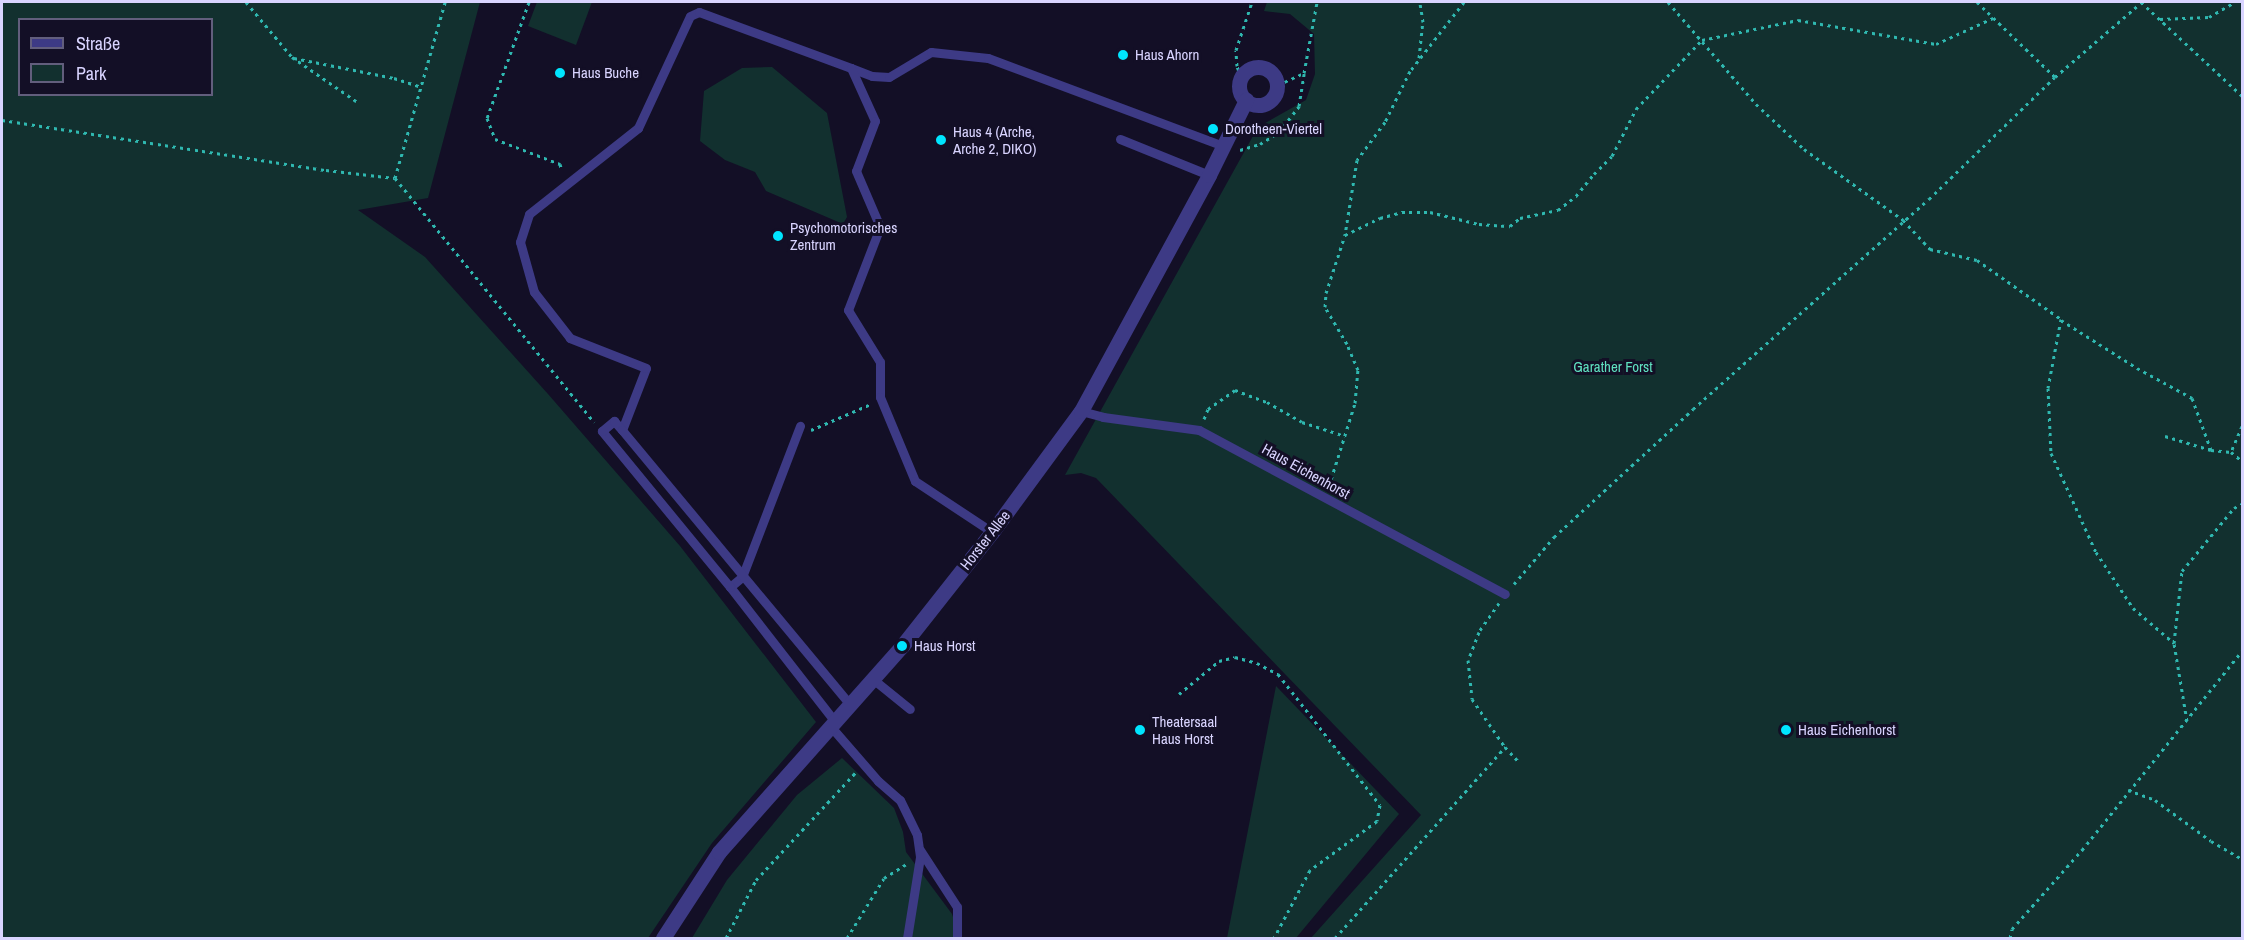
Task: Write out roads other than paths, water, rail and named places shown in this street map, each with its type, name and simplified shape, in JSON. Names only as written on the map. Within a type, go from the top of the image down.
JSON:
[{"type":"street","points":[[1262,67],[1273,73],[1278,85],[1277,92],[1269,102],[1257,105],[1245,100],[1239,89],[1241,77],[1250,69],[1262,67]]},
{"type":"street","name":"Horster Allee","points":[[663,939],[719,852],[874,680],[992,532],[1081,411],[1209,175],[1245,100]]},
{"type":"lane","points":[[622,430],[646,368],[570,338],[534,291],[520,243],[528,214],[638,128],[690,16],[699,12],[872,76],[889,77],[931,52],[988,58],[1223,146]]},
{"type":"lane","points":[[851,68],[875,121],[856,171],[880,227],[848,310],[880,362],[881,400],[915,482],[992,532]]},
{"type":"lane","points":[[1120,139],[1209,175]]},
{"type":"lane","name":"Haus Eichenhorst","points":[[1081,411],[1103,417],[1199,430],[1505,594]]},
{"type":"lane","points":[[851,706],[614,421],[602,431],[730,587],[864,763],[900,800],[917,835],[920,854],[907,939]]},
{"type":"lane","points":[[730,587],[742,577],[800,426]]},
{"type":"lane","points":[[874,680],[910,709]]},
{"type":"lane","points":[[920,854],[957,907],[957,939]]},
{"type":"place","name":"Haus Ahorn","points":[[1123,55]]},
{"type":"place","name":"Haus Buche","points":[[560,73]]},
{"type":"place","name":"Dorotheen-Viertel","points":[[1213,129]]},
{"type":"place","name":"Haus 4 (Arche, Arche 2, DIKO)","points":[[941,140]]},
{"type":"place","name":"Psychomotorisches Zentrum","points":[[778,236]]},
{"type":"place","name":"Haus Horst","points":[[902,646]]},
{"type":"place","name":"Theatersaal Haus Horst","points":[[1140,730]]},
{"type":"place","name":"Haus Eichenhorst","points":[[1786,730]]},
{"type":"park label","name":"Garather Forst","points":[[1613,367]]}]
